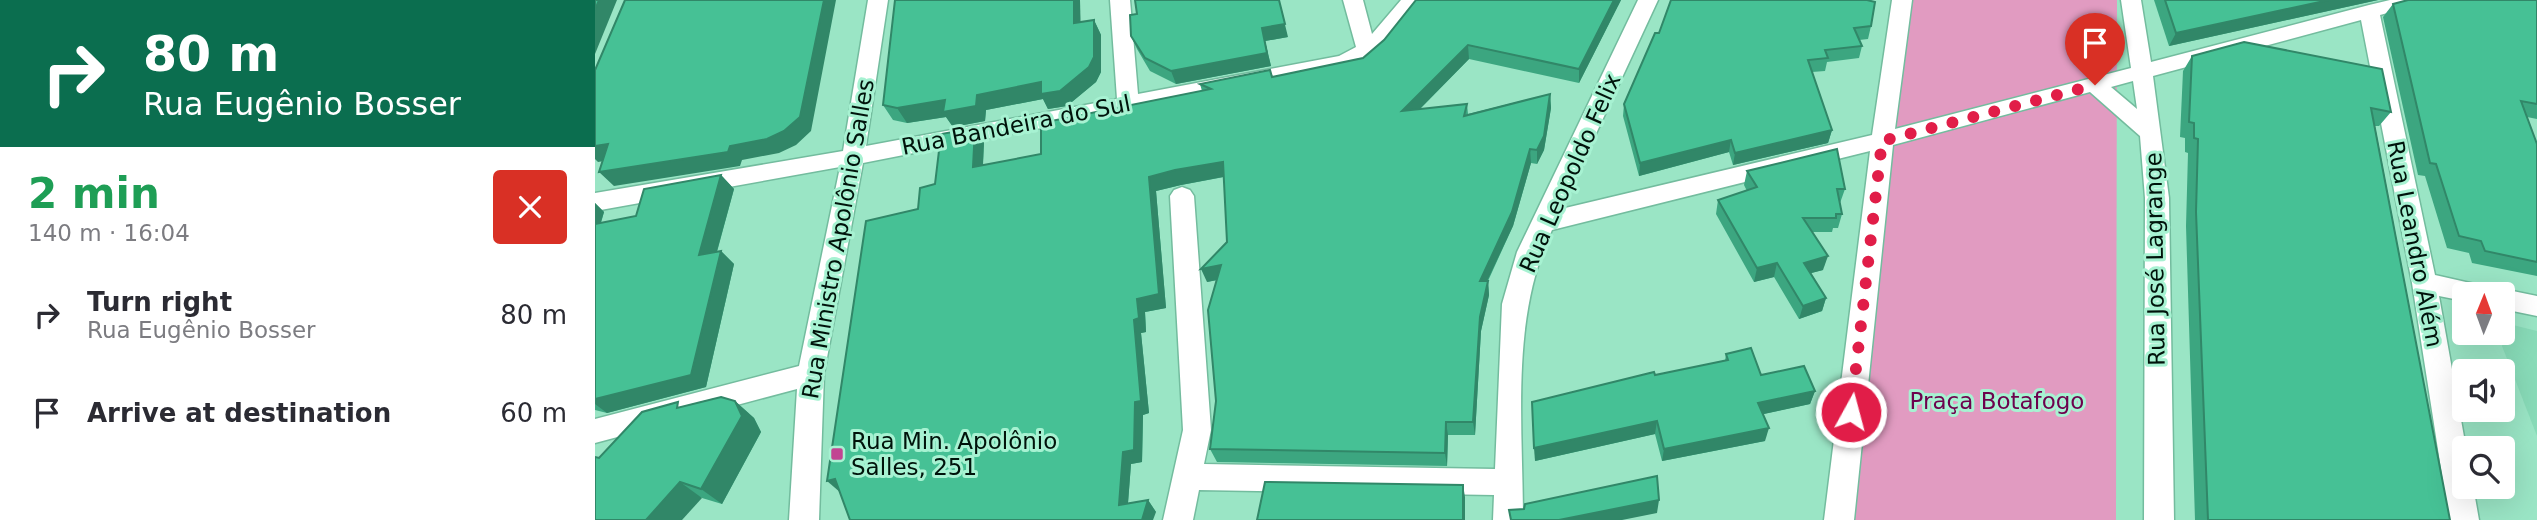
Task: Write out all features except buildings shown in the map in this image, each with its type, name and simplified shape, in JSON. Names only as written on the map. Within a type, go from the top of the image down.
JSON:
[{"type":"street","name":"Rua Ministro Apolônio Salles","points":[[804,520],[811,374],[852,158],[878,0]]},
{"type":"street","points":[[1121,0],[1128,103]]},
{"type":"street","points":[[1353,0],[1367,51]]},
{"type":"street","name":"Rua Bandeira do Sul","points":[[595,202],[852,158],[1344,62],[1367,51],[1395,25],[1411,0]]},
{"type":"street","name":"Rua Leopoldo Felix","points":[[1509,520],[1511,348],[1515,304],[1529,252],[1546,222],[1648,0]]},
{"type":"street","points":[[1839,520],[1882,141],[1902,0]]},
{"type":"street","name":"Rua José Lagrange","points":[[2130,0],[2151,133],[2157,198],[2159,520]]},
{"type":"street","points":[[1546,222],[1882,141],[2414,0]]},
{"type":"street","name":"Rua Leandro Além","points":[[2369,11],[2424,283],[2464,520]]},
{"type":"street","points":[[2095,85],[2151,133]]},
{"type":"street","points":[[1178,520],[1197,430],[1182,197]]},
{"type":"street","points":[[2424,283],[2452,289]]},
{"type":"street","points":[[2515,301],[2537,306]]},
{"type":"street","points":[[595,431],[811,374]]},
{"type":"street","points":[[1188,477],[1509,482]]},
{"type":"shaded area","points":[[2515,326],[2537,331],[2537,436],[2515,379],[2515,359],[2507,359],[2502,346],[2515,345]]},
{"type":"green space","name":"Praça Botafogo","points":[[1911,0],[2117,0],[2116,520],[1844,520]]},
{"type":"place","name":"Rua Min. Apolônio Salles, 251","points":[[837,454]]},
{"type":"route","points":[[1851,412],[1882,141],[2095,85]]}]
